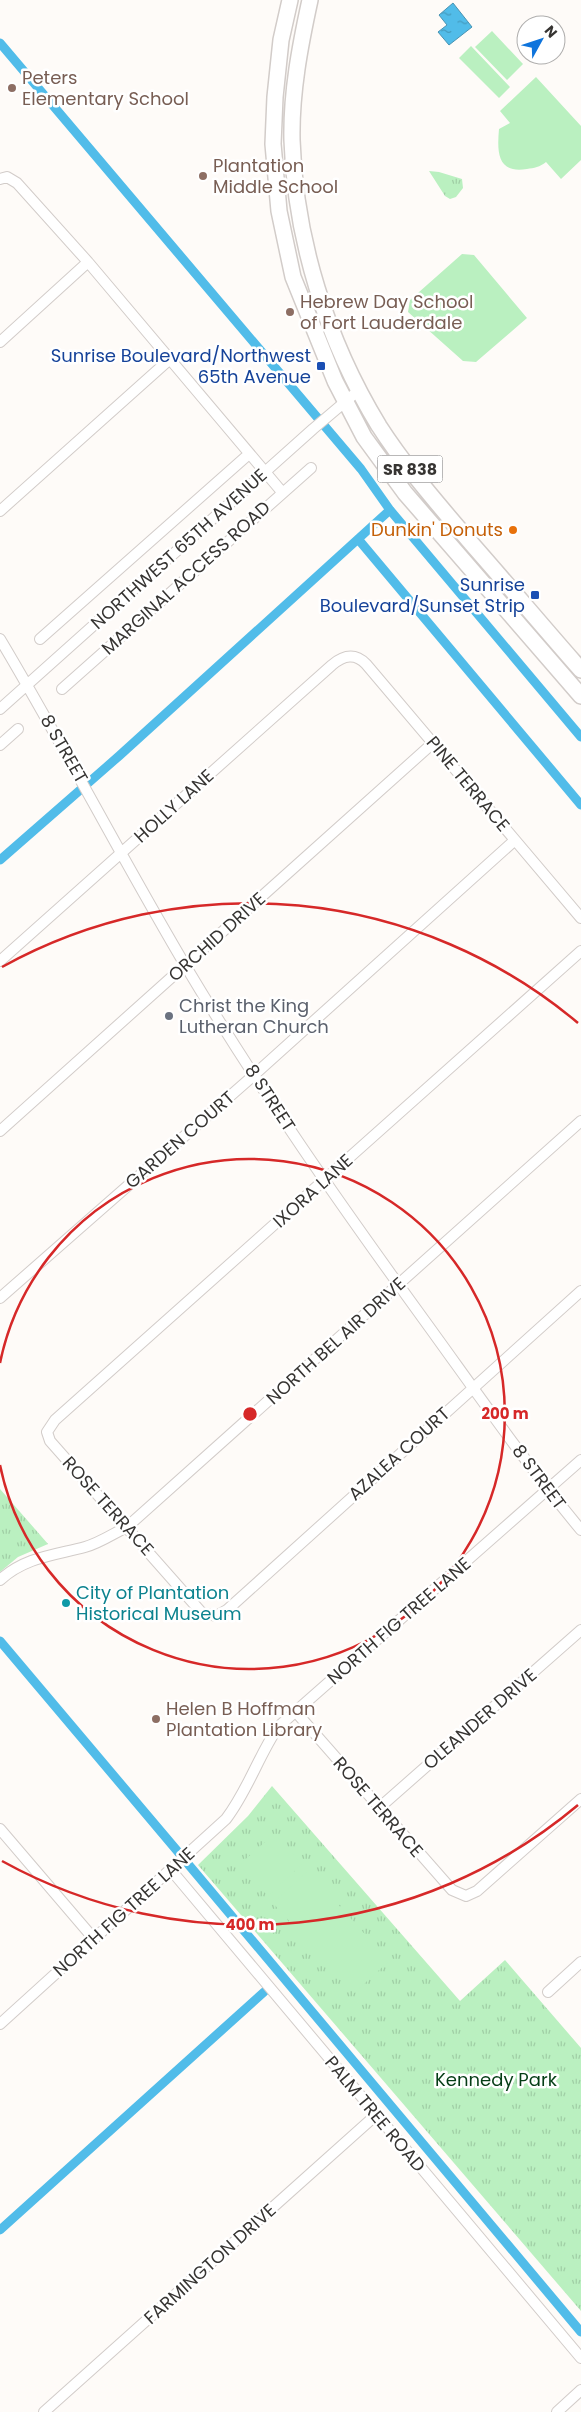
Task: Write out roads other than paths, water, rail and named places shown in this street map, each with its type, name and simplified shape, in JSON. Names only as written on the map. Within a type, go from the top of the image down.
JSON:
[{"type":"highway","name":"SR 838","points":[[290,0],[281,40],[273,144],[279,211],[293,276],[344,400],[364,437],[405,493],[581,696]]},
{"type":"highway","name":"SR 838","points":[[310,0],[294,96],[292,140],[298,207],[312,270],[332,330],[359,390],[380,426],[418,481],[581,670]]},
{"type":"highway","points":[[284,231],[298,242],[311,290],[316,299],[322,302]]},
{"type":"street","points":[[3,178],[17,183],[88,262],[282,492]]},
{"type":"street","points":[[0,342],[88,262]]},
{"type":"street","points":[[0,511],[170,359]]},
{"type":"street","name":"NORTHWEST 65TH AVENUE","points":[[0,709],[344,400],[359,390]]},
{"type":"street","points":[[40,638],[250,454]]},
{"type":"street","name":"MARGINAL ACCESS ROAD","points":[[62,689],[311,468]]},
{"type":"street","name":"8 STREET","points":[[0,639],[186,965],[254,1075],[325,1181],[473,1388],[548,1490],[581,1530]]},
{"type":"street","name":"PINE TERRACE","points":[[351,656],[360,658],[366,664],[581,918]]},
{"type":"street","name":"HOLLY LANE","points":[[0,961],[332,664],[341,658],[351,656]]},
{"type":"street","points":[[0,745],[18,729]]},
{"type":"street","name":"ORCHID DRIVE","points":[[0,1131],[433,743]]},
{"type":"street","name":"GARDEN COURT","points":[[0,1298],[254,1075],[515,840]]},
{"type":"street","name":"IXORA LANE","points":[[48,1432],[55,1420],[581,951]]},
{"type":"street","name":"NORTH BEL AIR DRIVE","points":[[0,1580],[23,1563],[49,1554],[87,1546],[127,1527],[581,1121]]},
{"type":"street","name":"AZALEA COURT","points":[[216,1616],[227,1610],[581,1291]]},
{"type":"street","name":"ROSE TERRACE","points":[[48,1432],[50,1441],[202,1613],[216,1616]]},
{"type":"street","name":"NORTH FIG TREE LANE","points":[[0,2024],[226,1819],[238,1803],[265,1746],[278,1727],[581,1460]]},
{"type":"street","name":"OLEANDER DRIVE","points":[[379,1808],[581,1630]]},
{"type":"street","name":"ROSE TERRACE","points":[[295,1711],[452,1890],[466,1896],[477,1891],[581,1799]]},
{"type":"street","points":[[0,1829],[94,1940]]},
{"type":"street","name":"PALM TREE ROAD","points":[[171,1870],[581,2358]]},
{"type":"street","points":[[548,1992],[581,1962]]},
{"type":"street","name":"FARMINGTON DRIVE","points":[[44,2412],[376,2115]]},
{"type":"street","points":[[557,2412],[581,2390]]},
{"type":"water","points":[[453,3],[472,27],[449,45],[438,32],[447,25],[439,15]]},
{"type":"waterway","points":[[0,43],[361,469],[390,510],[581,737]]},
{"type":"waterway","points":[[0,860],[119,756],[390,510]]},
{"type":"waterway","points":[[358,539],[581,805]]},
{"type":"waterway","points":[[0,1641],[179,1853]]},
{"type":"waterway","points":[[188,1864],[581,2332]]},
{"type":"waterway","points":[[0,2230],[264,1992]]},
{"type":"place","name":"Peters Elementary School","points":[[12,88]]},
{"type":"place","name":"Plantation Middle School","points":[[203,176]]},
{"type":"place","name":"Hebrew Day School of Fort Lauderdale","points":[[290,312]]},
{"type":"place","name":"Sunrise Boulevard/Northwest 65th Avenue","points":[[321,366]]},
{"type":"place","name":"Dunkin' Donuts","points":[[513,530]]},
{"type":"place","name":"Sunrise Boulevard/Sunset Strip","points":[[535,595]]},
{"type":"place","name":"Christ the King Lutheran Church","points":[[169,1016]]},
{"type":"place","name":"City of Plantation Historical Museum","points":[[66,1603]]},
{"type":"place","name":"Helen B Hoffman Plantation Library","points":[[156,1719]]},
{"type":"park label","name":"Kennedy Park","points":[[496,2080]]}]
